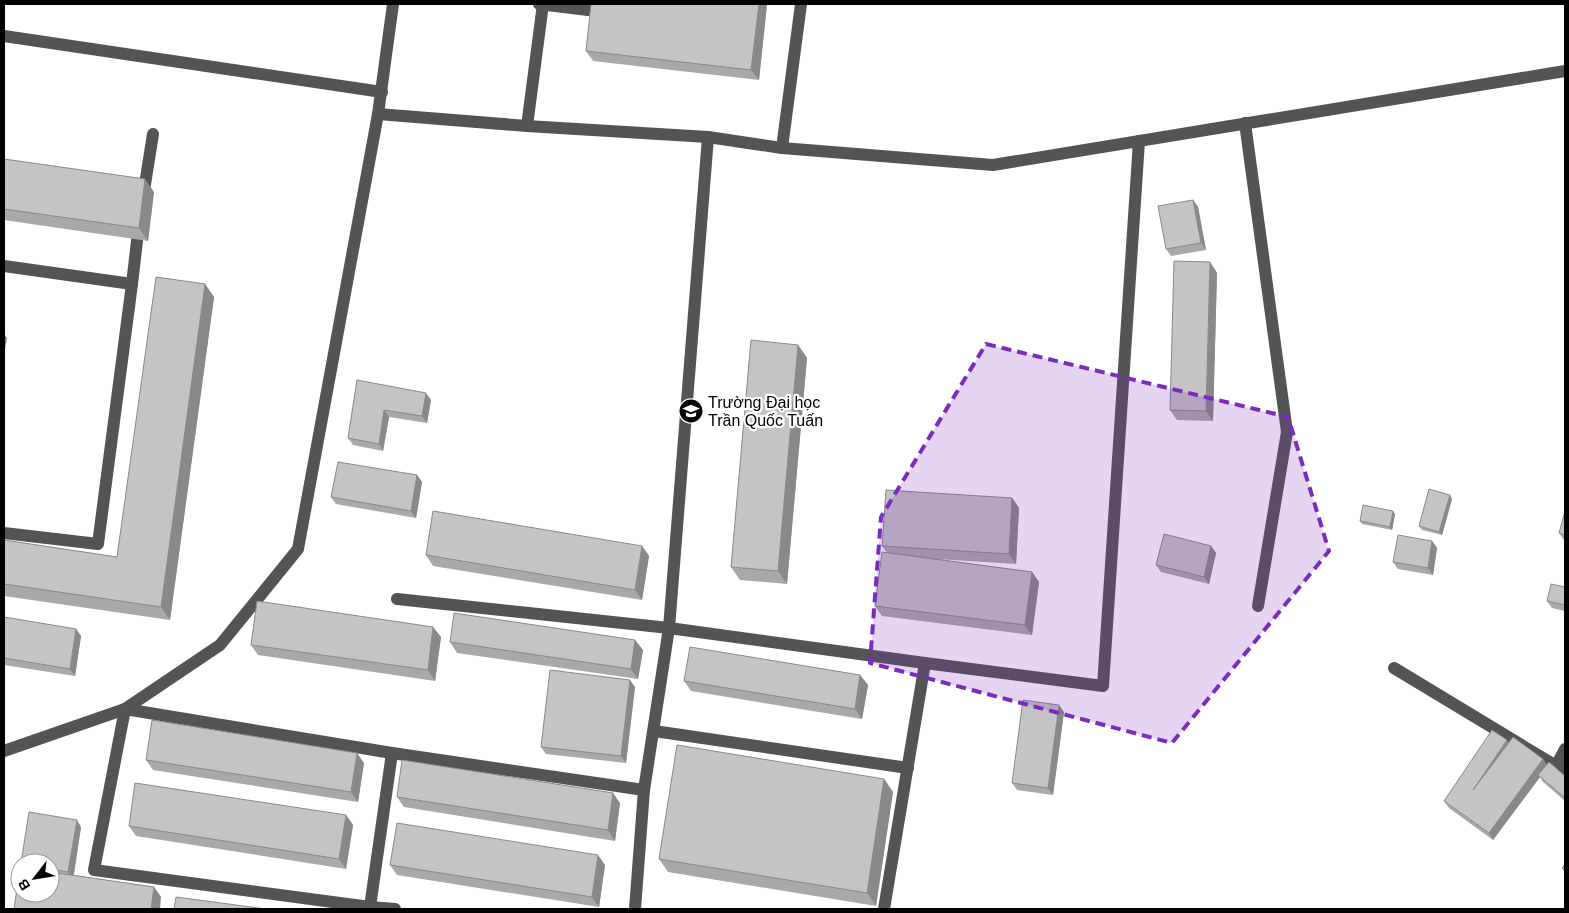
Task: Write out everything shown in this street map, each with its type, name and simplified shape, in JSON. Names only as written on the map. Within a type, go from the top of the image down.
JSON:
[{"type":"street","points":[[4,751],[125,709],[220,645],[298,549],[382,92],[394,4]]},
{"type":"street","points":[[539,4],[588,10],[589,4]]},
{"type":"street","points":[[527,126],[543,4]]},
{"type":"street","points":[[782,148],[800,4]]},
{"type":"street","points":[[4,36],[382,92]]},
{"type":"street","points":[[378,114],[527,126],[708,137],[782,148],[993,165],[1565,71]]},
{"type":"street","points":[[1245,124],[1287,432],[1258,606]]},
{"type":"street","points":[[4,533],[98,544],[138,226],[153,134]]},
{"type":"street","points":[[636,909],[644,790],[669,628],[708,137]]},
{"type":"street","points":[[397,599],[669,628],[925,664],[1103,686],[1139,141]]},
{"type":"street","points":[[4,266],[132,284]]},
{"type":"street","points":[[884,909],[925,664]]},
{"type":"street","points":[[1394,668],[1561,770],[1565,749]]},
{"type":"street","points":[[125,709],[392,753],[644,790]]},
{"type":"street","points":[[125,709],[94,870],[395,909]]},
{"type":"street","points":[[654,731],[908,768]]},
{"type":"street","points":[[370,907],[392,753]]},
{"type":"highlighted area","points":[[986,344],[1288,417],[1329,551],[1172,743],[870,663],[881,517]]},
{"type":"building","points":[[591,4],[759,4],[751,70],[586,51]]},
{"type":"building","points":[[4,159],[145,179],[139,228],[4,209]]},
{"type":"building","points":[[1193,200],[1201,243],[1166,249],[1158,206]]},
{"type":"building","points":[[1174,261],[1210,262],[1206,411],[1170,410]]},
{"type":"building","points":[[156,277],[205,284],[161,607],[4,584],[4,540],[117,557]]},
{"type":"building","points":[[751,340],[798,345],[778,571],[731,567]]},
{"type":"building","points":[[357,380],[426,393],[422,416],[384,410],[379,444],[348,438]]},
{"type":"building","points":[[338,462],[417,475],[411,511],[331,497]]},
{"type":"building","points":[[1429,489],[1450,495],[1439,532],[1419,526]]},
{"type":"building","points":[[886,490],[1012,498],[1009,554],[882,546]]},
{"type":"building","points":[[1363,505],[1393,511],[1390,527],[1360,521]]},
{"type":"building","points":[[433,511],[642,546],[635,590],[426,555]]},
{"type":"building","points":[[1565,511],[1565,535],[1559,533]]},
{"type":"building","points":[[1164,534],[1211,546],[1204,577],[1156,565]]},
{"type":"building","points":[[1398,535],[1432,541],[1428,568],[1393,562]]},
{"type":"building","points":[[882,552],[1032,572],[1025,625],[875,606]]},
{"type":"building","points":[[1551,584],[1565,587],[1565,605],[1547,601]]},
{"type":"building","points":[[257,601],[433,627],[428,670],[251,645]]},
{"type":"building","points":[[454,613],[635,640],[631,669],[450,642]]},
{"type":"building","points":[[4,617],[76,629],[70,669],[4,658]]},
{"type":"building","points":[[690,647],[860,675],[855,709],[684,681]]},
{"type":"building","points":[[550,670],[630,680],[621,756],[541,747]]},
{"type":"building","points":[[1023,700],[1059,705],[1048,788],[1012,783]]},
{"type":"building","points":[[152,720],[357,753],[351,792],[146,760]]},
{"type":"building","points":[[1492,730],[1507,740],[1473,790],[1513,737],[1543,759],[1489,833],[1444,801]]},
{"type":"building","points":[[677,745],[884,779],[867,893],[659,859]]},
{"type":"building","points":[[402,760],[613,793],[608,830],[397,797]]},
{"type":"building","points":[[1549,762],[1565,776],[1565,798],[1538,775]]},
{"type":"building","points":[[135,783],[346,815],[339,859],[129,826]]},
{"type":"building","points":[[29,812],[77,820],[68,872],[60,871],[60,853],[23,853]]},
{"type":"building","points":[[397,823],[598,855],[592,897],[390,865]]},
{"type":"building","points":[[60,873],[154,887],[151,909],[14,909],[15,903],[60,903]]},
{"type":"building","points":[[176,897],[266,909],[174,909]]},
{"type":"place","name":"Trường Đại học Trần Quốc Tuấn","points":[[691,411]]}]
